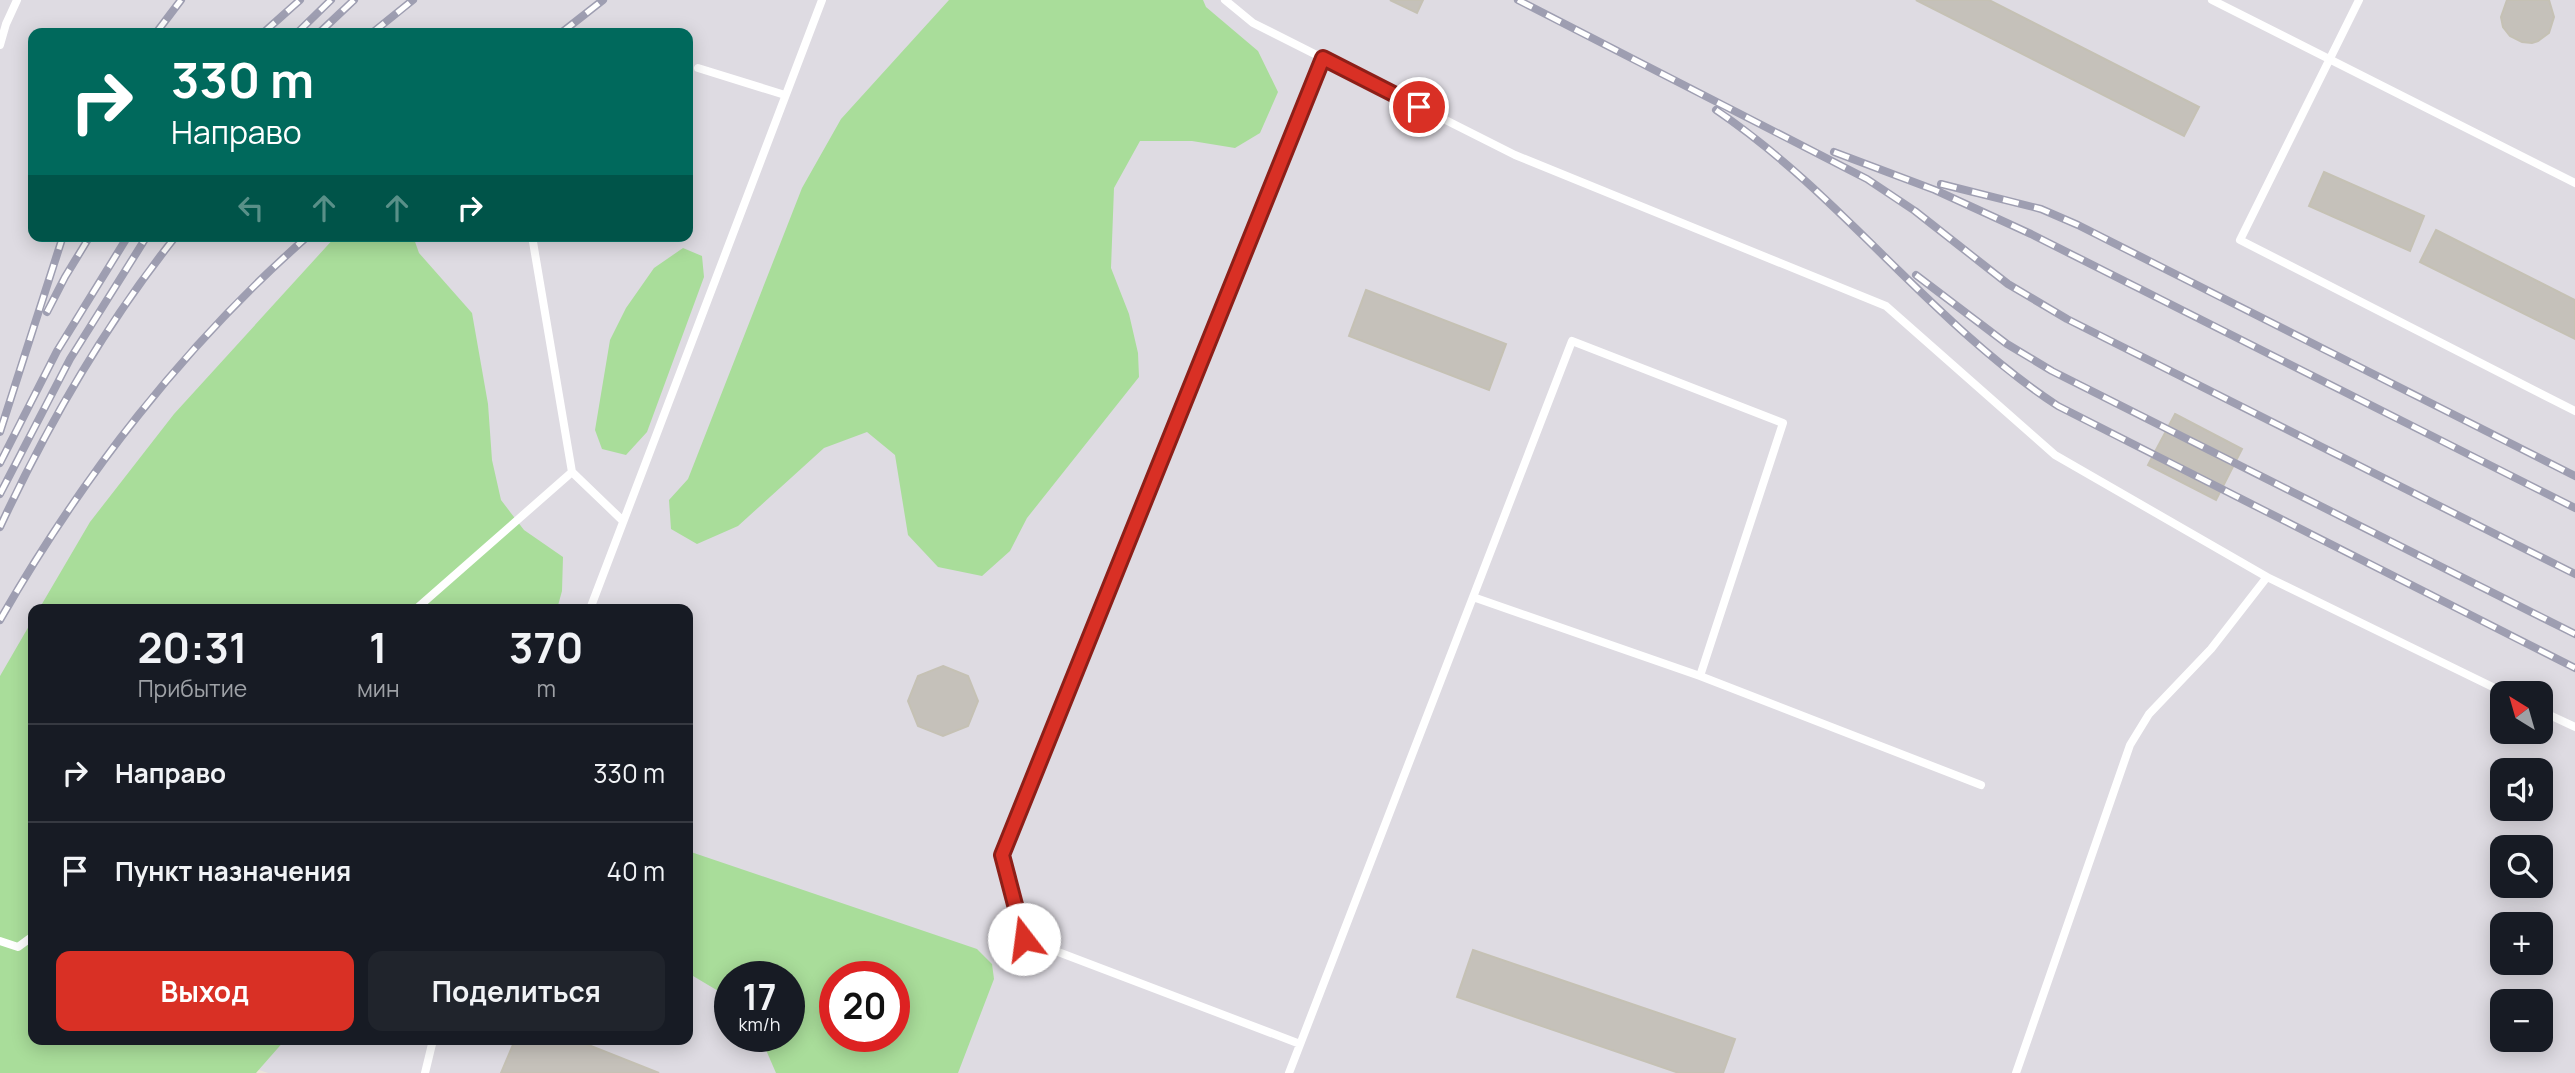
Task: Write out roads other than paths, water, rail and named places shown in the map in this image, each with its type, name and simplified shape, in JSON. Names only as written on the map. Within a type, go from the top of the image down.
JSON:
[{"type":"lane","points":[[0,45],[17,0]]},
{"type":"lane","points":[[592,604],[821,0]]},
{"type":"lane","points":[[1225,0],[1253,23],[1516,156],[1886,306],[2055,455],[2267,577],[2490,686]]},
{"type":"lane","points":[[2212,0],[2575,183]]},
{"type":"lane","points":[[2359,0],[2240,240],[2575,411]]},
{"type":"lane","points":[[1300,1044],[1024,939],[1002,855],[1323,58]]},
{"type":"lane","points":[[698,68],[785,95]]},
{"type":"lane","points":[[533,242],[572,472],[623,521]]},
{"type":"lane","points":[[1289,1073],[1572,341],[1783,423],[1700,676]]},
{"type":"lane","points":[[422,604],[572,472]]},
{"type":"lane","points":[[2016,1073],[2130,745],[2149,714],[2211,649],[2267,577]]},
{"type":"lane","points":[[1472,597],[1700,676],[1981,785]]},
{"type":"lane","points":[[2553,717],[2575,727]]},
{"type":"lane","points":[[0,941],[18,947],[28,940]]},
{"type":"lane","points":[[425,1073],[432,1045]]},
{"type":"railway","points":[[160,28],[181,0]]},
{"type":"railway","points":[[269,28],[300,0]]},
{"type":"railway","points":[[302,28],[331,0]]},
{"type":"railway","points":[[324,28],[354,0]]},
{"type":"railway","points":[[378,28],[413,0]]},
{"type":"railway","points":[[567,28],[603,0]]},
{"type":"railway","points":[[1518,0],[1867,179],[1915,211],[2008,284],[2067,319],[2575,574]]},
{"type":"railway","points":[[1716,110],[1805,180],[1969,337],[2012,373],[2058,406],[2575,668]]},
{"type":"railway","points":[[1834,152],[1935,190],[2031,234],[2575,508]]},
{"type":"railway","points":[[1941,184],[2041,209],[2078,225],[2575,476]]},
{"type":"railway","points":[[0,432],[61,242]]},
{"type":"railway","points":[[47,312],[86,242]]},
{"type":"railway","points":[[0,463],[57,351],[124,242]]},
{"type":"railway","points":[[0,494],[70,359],[143,242]]},
{"type":"railway","points":[[0,527],[79,376],[125,305],[171,242]]},
{"type":"railway","points":[[0,620],[65,515],[138,415],[219,322],[302,242]]},
{"type":"railway","points":[[1916,275],[2007,344],[2052,371],[2575,634]]}]
